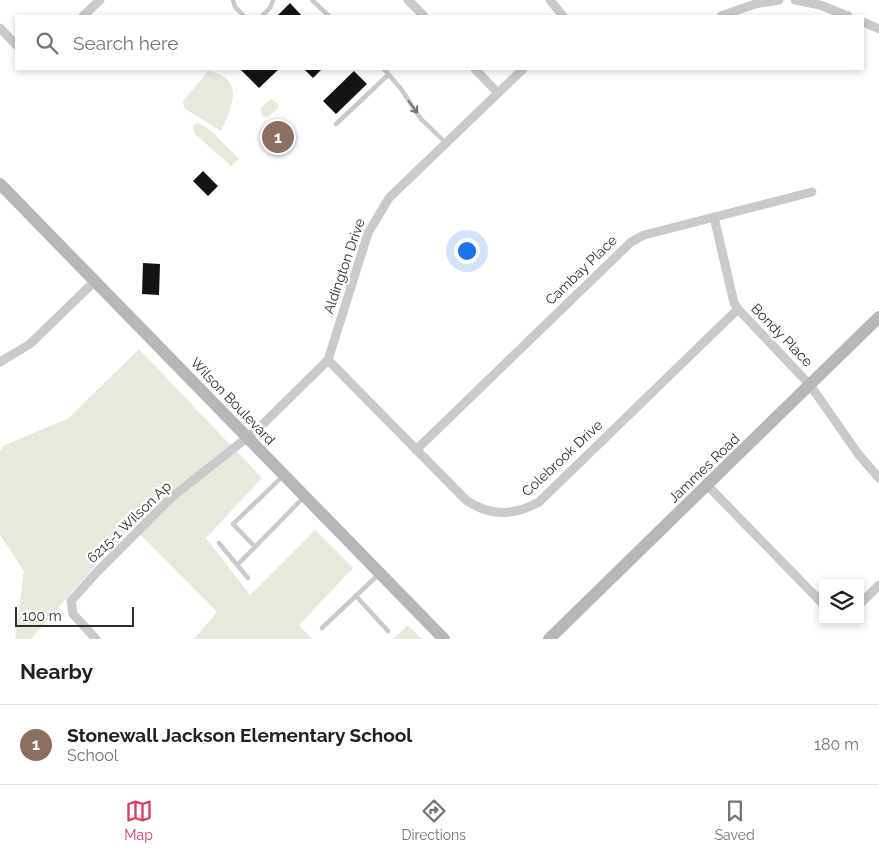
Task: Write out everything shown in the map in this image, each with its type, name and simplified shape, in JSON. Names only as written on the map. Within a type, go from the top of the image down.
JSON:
[{"type":"main road","name":"Wilson Boulevard","points":[[0,184],[444,639]]},
{"type":"main road","name":"Jammes Road","points":[[549,639],[879,317]]},
{"type":"street","points":[[84,15],[100,0]]},
{"type":"street","points":[[408,0],[423,15]]},
{"type":"street","points":[[550,0],[561,15]]},
{"type":"street","points":[[725,15],[755,4],[779,0]]},
{"type":"street","points":[[795,0],[820,5],[845,15]]},
{"type":"street","points":[[864,22],[879,29]]},
{"type":"street","points":[[0,28],[15,44]]},
{"type":"street","points":[[475,70],[497,92]]},
{"type":"street","name":"Aldington Drive","points":[[247,437],[258,429],[328,360],[362,249],[375,219],[389,198],[522,70]]},
{"type":"street","name":"Cambay Place","points":[[416,450],[631,242],[644,235],[812,192]]},
{"type":"street","name":"Bondy Place","points":[[714,217],[734,303],[810,385],[859,454],[879,478]]},
{"type":"street","points":[[0,362],[30,344],[95,281]]},
{"type":"street","name":"Colebrook Drive","points":[[328,360],[466,500],[476,507],[489,512],[504,514],[527,509],[539,502],[738,309]]},
{"type":"street","name":"6215-1 Wilson Ap","points":[[96,639],[73,614],[71,601],[96,572],[172,497],[247,437]]},
{"type":"street","points":[[707,485],[819,600]]},
{"type":"street","points":[[864,600],[879,586]]},
{"type":"lane","points":[[233,0],[238,12],[242,15]]},
{"type":"lane","points":[[312,0],[328,15]]},
{"type":"lane","points":[[263,15],[270,8],[273,1]]},
{"type":"lane","points":[[385,70],[402,90],[421,119],[446,143]]},
{"type":"lane","points":[[336,124],[388,75]]},
{"type":"lane","points":[[255,547],[233,524],[284,475]]},
{"type":"lane","points":[[237,565],[305,496]]},
{"type":"lane","points":[[219,543],[248,578]]},
{"type":"lane","points":[[322,628],[380,573]]},
{"type":"lane","points":[[356,596],[388,631]]},
{"type":"shaded area","points":[[208,71],[220,74],[232,86],[232,103],[221,131],[184,108],[183,101]]},
{"type":"shaded area","points":[[271,99],[278,104],[278,109],[267,117],[262,116],[260,109]]},
{"type":"shaded area","points":[[198,123],[209,129],[239,159],[231,166],[195,134],[193,126]]},
{"type":"shaded area","points":[[139,349],[262,478],[206,538],[250,595],[315,530],[353,568],[299,625],[312,639],[194,639],[217,612],[131,525],[31,639],[15,639],[24,571],[0,535],[0,451],[3,446],[69,418]]},
{"type":"shaded area","points":[[408,625],[422,639],[393,639]]},
{"type":"building","points":[[290,3],[301,15],[278,15]]},
{"type":"building","points":[[241,70],[278,70],[259,88]]},
{"type":"building","points":[[305,70],[321,70],[313,78]]},
{"type":"building","points":[[354,71],[367,84],[336,114],[323,101]]},
{"type":"building","points":[[203,171],[218,186],[208,196],[193,181]]},
{"type":"building","points":[[143,263],[160,264],[159,295],[142,294]]},
{"type":"place","name":"Stonewall Jackson Elementary School","points":[[278,137]]}]
